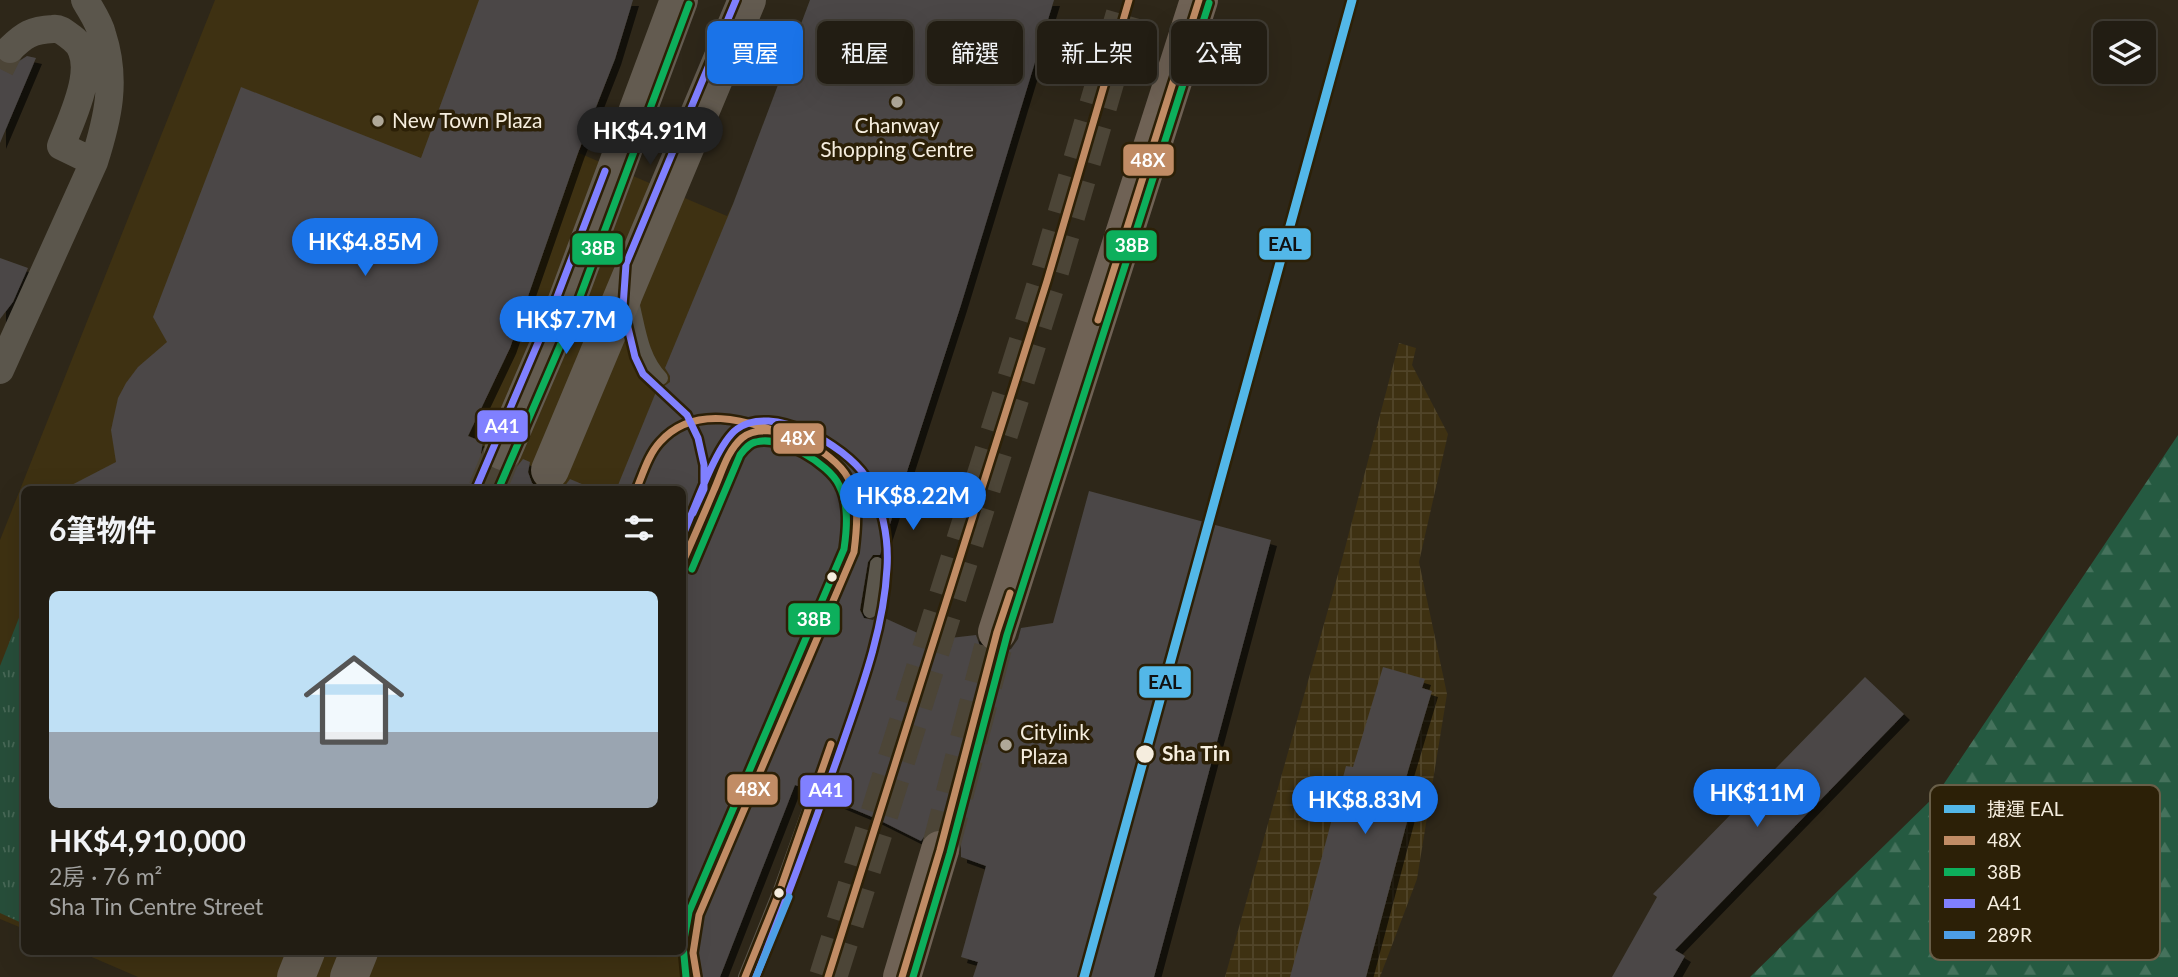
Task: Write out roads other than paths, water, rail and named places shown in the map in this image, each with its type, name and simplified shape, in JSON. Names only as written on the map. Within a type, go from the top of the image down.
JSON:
[{"type":"highway","points":[[998,632],[1199,0]]},
{"type":"highway","points":[[902,977],[940,850]]},
{"type":"main road","points":[[503,451],[562,314],[679,0]]},
{"type":"main road","points":[[550,470],[747,0]]},
{"type":"main road","points":[[296,977],[305,955]]},
{"type":"main road","points":[[351,977],[358,955]]},
{"type":"street","points":[[0,370],[94,162],[105,128],[111,82],[102,33],[85,0]]},
{"type":"street","points":[[10,50],[19,39],[36,30],[58,28],[78,42],[84,60],[83,87],[61,146],[94,162]]},
{"type":"lane","points":[[636,265],[633,306],[645,353],[651,367],[662,378]]},
{"type":"lane","points":[[870,611],[877,564]]},
{"type":"lane","points":[[745,977],[815,793]]},
{"type":"lane","points":[[351,977],[375,955]]},
{"type":"tunnel","points":[[828,977],[1047,281],[1129,0]]},
{"type":"tunnel","points":[[0,69],[10,49]]},
{"type":"tunnel","points":[[489,486],[503,451]]},
{"type":"tunnel","points":[[940,850],[997,632]]},
{"type":"metro line","name":"EAL","points":[[1084,977],[1352,0]]},
{"type":"place","name":"Chanway Shopping Centre","points":[[897,102]]},
{"type":"place","name":"New Town Plaza","points":[[378,121]]},
{"type":"place","name":"Citylink Plaza","points":[[1006,745]]},
{"type":"place","name":"Sha Tin","points":[[1145,754]]}]
